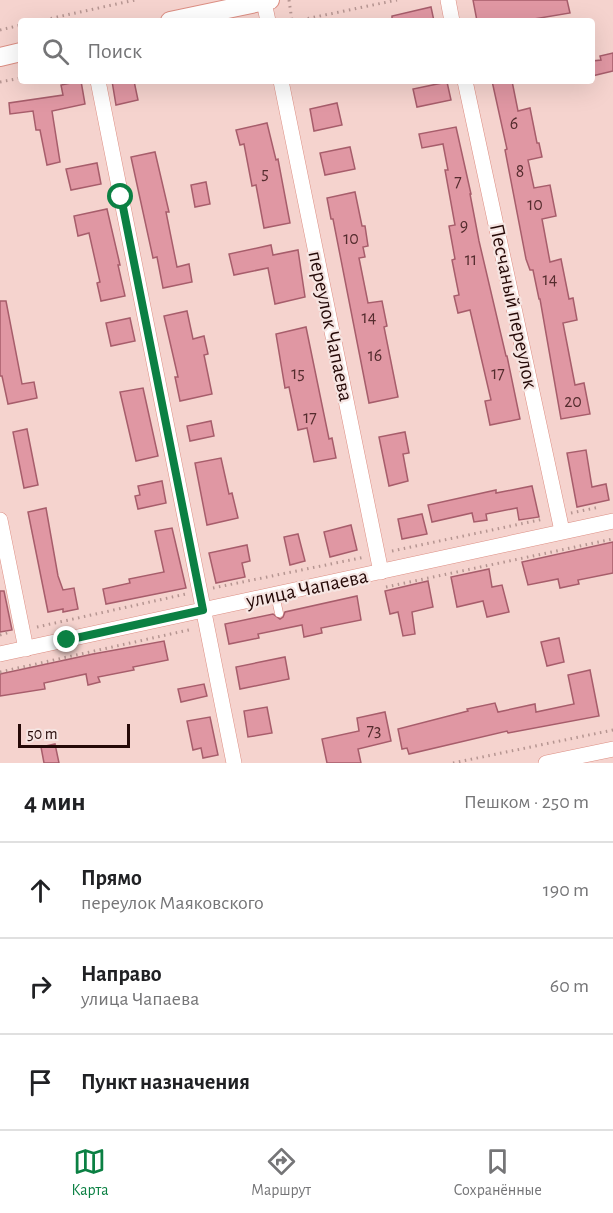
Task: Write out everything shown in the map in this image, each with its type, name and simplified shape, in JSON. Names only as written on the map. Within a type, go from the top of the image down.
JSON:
[{"type":"street","points":[[448,0],[451,18]]},
{"type":"street","points":[[184,18],[266,1],[268,18]]},
{"type":"street","points":[[0,57],[18,53]]},
{"type":"street","points":[[99,84],[234,763]]},
{"type":"street","name":"переулок Чапаева","points":[[282,84],[381,572]]},
{"type":"street","name":"Песчаный переулок","points":[[466,84],[562,531]]},
{"type":"street","points":[[0,520],[26,649]]},
{"type":"street","name":"улица Чапаева","points":[[0,654],[613,521]]},
{"type":"street","points":[[546,763],[613,749]]},
{"type":"lane","points":[[275,595],[279,613]]},
{"type":"path","points":[[53,18],[135,0]]},
{"type":"path","points":[[289,0],[293,18]]},
{"type":"path","points":[[309,18],[397,0]]},
{"type":"path","points":[[0,30],[18,26]]},
{"type":"path","points":[[0,82],[18,79]]},
{"type":"path","points":[[378,554],[602,507]]},
{"type":"path","points":[[385,587],[613,539]]},
{"type":"path","points":[[0,672],[206,627]]},
{"type":"path","points":[[453,763],[613,730]]},
{"type":"building","points":[[473,0],[567,0],[570,13],[540,18],[476,18]]},
{"type":"building","points":[[431,7],[433,18],[392,18],[392,16]]},
{"type":"building","points":[[613,53],[613,71],[595,75],[595,61],[601,60],[600,56]]},
{"type":"building","points":[[82,84],[85,104],[52,111],[60,162],[47,165],[40,130],[36,130],[33,111],[10,114],[9,103],[63,95],[61,85]]},
{"type":"building","points":[[112,84],[135,84],[138,100],[116,105]]},
{"type":"building","points":[[447,84],[451,100],[417,107],[413,89]]},
{"type":"building","points":[[493,84],[513,84],[518,111],[530,108],[542,157],[528,160],[534,188],[550,185],[556,216],[542,219],[550,262],[561,259],[569,299],[573,298],[577,320],[563,323],[575,385],[584,383],[590,414],[561,419],[540,299],[533,270],[530,270],[526,259],[505,150],[507,149]]},
{"type":"building","points":[[337,103],[342,125],[314,131],[310,109]]},
{"type":"building","points":[[267,123],[276,160],[278,159],[290,223],[264,228],[256,185],[252,186],[244,144],[240,145],[236,130]]},
{"type":"building","points":[[456,127],[479,241],[520,419],[490,425],[485,401],[491,400],[470,310],[458,313],[454,296],[459,295],[452,260],[455,259],[449,226],[455,225],[445,170],[448,170],[443,144],[422,148],[419,134]]},
{"type":"building","points":[[350,147],[355,169],[325,175],[320,153]]},
{"type":"building","points":[[155,152],[169,212],[166,212],[177,267],[189,264],[192,282],[163,288],[157,257],[153,258],[131,157]]},
{"type":"building","points":[[97,163],[101,184],[71,190],[66,169]]},
{"type":"building","points":[[206,182],[210,204],[195,207],[191,185]]},
{"type":"building","points":[[355,192],[368,246],[363,247],[365,257],[359,258],[368,303],[382,301],[387,326],[384,327],[398,397],[369,403],[327,198]]},
{"type":"building","points":[[107,209],[125,296],[101,301],[97,283],[100,282],[89,233],[78,236],[74,216]]},
{"type":"building","points":[[271,245],[273,255],[298,250],[305,297],[275,304],[268,268],[234,275],[229,254]]},
{"type":"building","points":[[0,301],[6,301],[22,384],[34,382],[37,398],[8,404],[2,376],[0,376]]},
{"type":"building","points":[[187,311],[193,339],[204,336],[208,354],[204,355],[212,394],[180,401],[175,377],[178,377],[164,316]]},
{"type":"building","points":[[130,318],[135,341],[111,346],[106,323]]},
{"type":"building","points":[[306,327],[329,439],[332,438],[336,458],[314,462],[307,428],[298,430],[289,387],[285,388],[276,334]]},
{"type":"building","points":[[143,388],[158,456],[136,461],[120,392]]},
{"type":"building","points":[[211,421],[214,436],[190,441],[187,426]]},
{"type":"building","points":[[27,429],[38,485],[24,488],[13,432]]},
{"type":"building","points":[[405,432],[409,453],[403,454],[408,481],[389,486],[379,437]]},
{"type":"building","points":[[586,450],[592,487],[606,484],[609,500],[577,507],[567,453]]},
{"type":"building","points":[[221,458],[229,494],[232,493],[238,518],[207,525],[195,463]]},
{"type":"building","points":[[162,481],[166,503],[138,509],[135,496],[140,495],[138,486]]},
{"type":"building","points":[[532,486],[539,517],[519,520],[517,508],[486,514],[487,520],[474,522],[472,513],[432,522],[428,505],[496,490],[496,493]]},
{"type":"building","points":[[46,508],[58,576],[63,590],[74,588],[78,609],[48,612],[28,512]]},
{"type":"building","points":[[422,514],[427,534],[402,539],[398,519]]},
{"type":"building","points":[[351,525],[357,550],[330,557],[324,532]]},
{"type":"building","points":[[172,528],[186,588],[106,604],[103,589],[130,583],[129,579],[164,572],[155,531]]},
{"type":"building","points":[[298,534],[305,561],[290,565],[284,537]]},
{"type":"building","points":[[613,542],[613,573],[578,580],[579,584],[560,588],[558,579],[528,585],[522,562]]},
{"type":"building","points":[[247,545],[250,561],[242,563],[245,577],[216,583],[209,553]]},
{"type":"building","points":[[489,569],[492,587],[502,585],[509,612],[487,617],[483,601],[457,607],[451,577]]},
{"type":"building","points":[[428,581],[433,607],[412,612],[415,634],[403,636],[398,612],[390,614],[385,591]]},
{"type":"building","points":[[0,591],[4,591],[12,630],[0,632]]},
{"type":"building","points":[[357,596],[361,620],[321,628],[322,633],[304,637],[302,625],[258,634],[259,638],[229,644],[225,624],[273,614],[280,619],[285,612]]},
{"type":"building","points":[[559,638],[564,662],[547,666],[541,642]]},
{"type":"building","points":[[164,641],[168,660],[98,677],[100,682],[88,685],[86,674],[44,683],[45,689],[0,696],[0,674]]},
{"type":"building","points":[[285,657],[289,679],[240,689],[236,667]]},
{"type":"building","points":[[590,670],[599,716],[508,733],[507,731],[409,754],[407,748],[402,749],[398,729],[468,711],[467,709],[495,703],[498,712],[535,704],[536,712],[574,704],[568,675]]},
{"type":"building","points":[[204,684],[207,696],[181,702],[178,689]]},
{"type":"building","points":[[267,707],[272,733],[248,737],[244,711]]},
{"type":"building","points":[[385,712],[391,741],[358,749],[361,763],[327,763],[322,739],[359,731],[357,718]]},
{"type":"building","points":[[210,717],[218,755],[203,758],[201,748],[193,750],[187,721]]},
{"type":"building","points":[[55,744],[59,763],[44,763],[41,747]]},
{"type":"route","points":[[67,640],[203,610],[121,197]]}]
